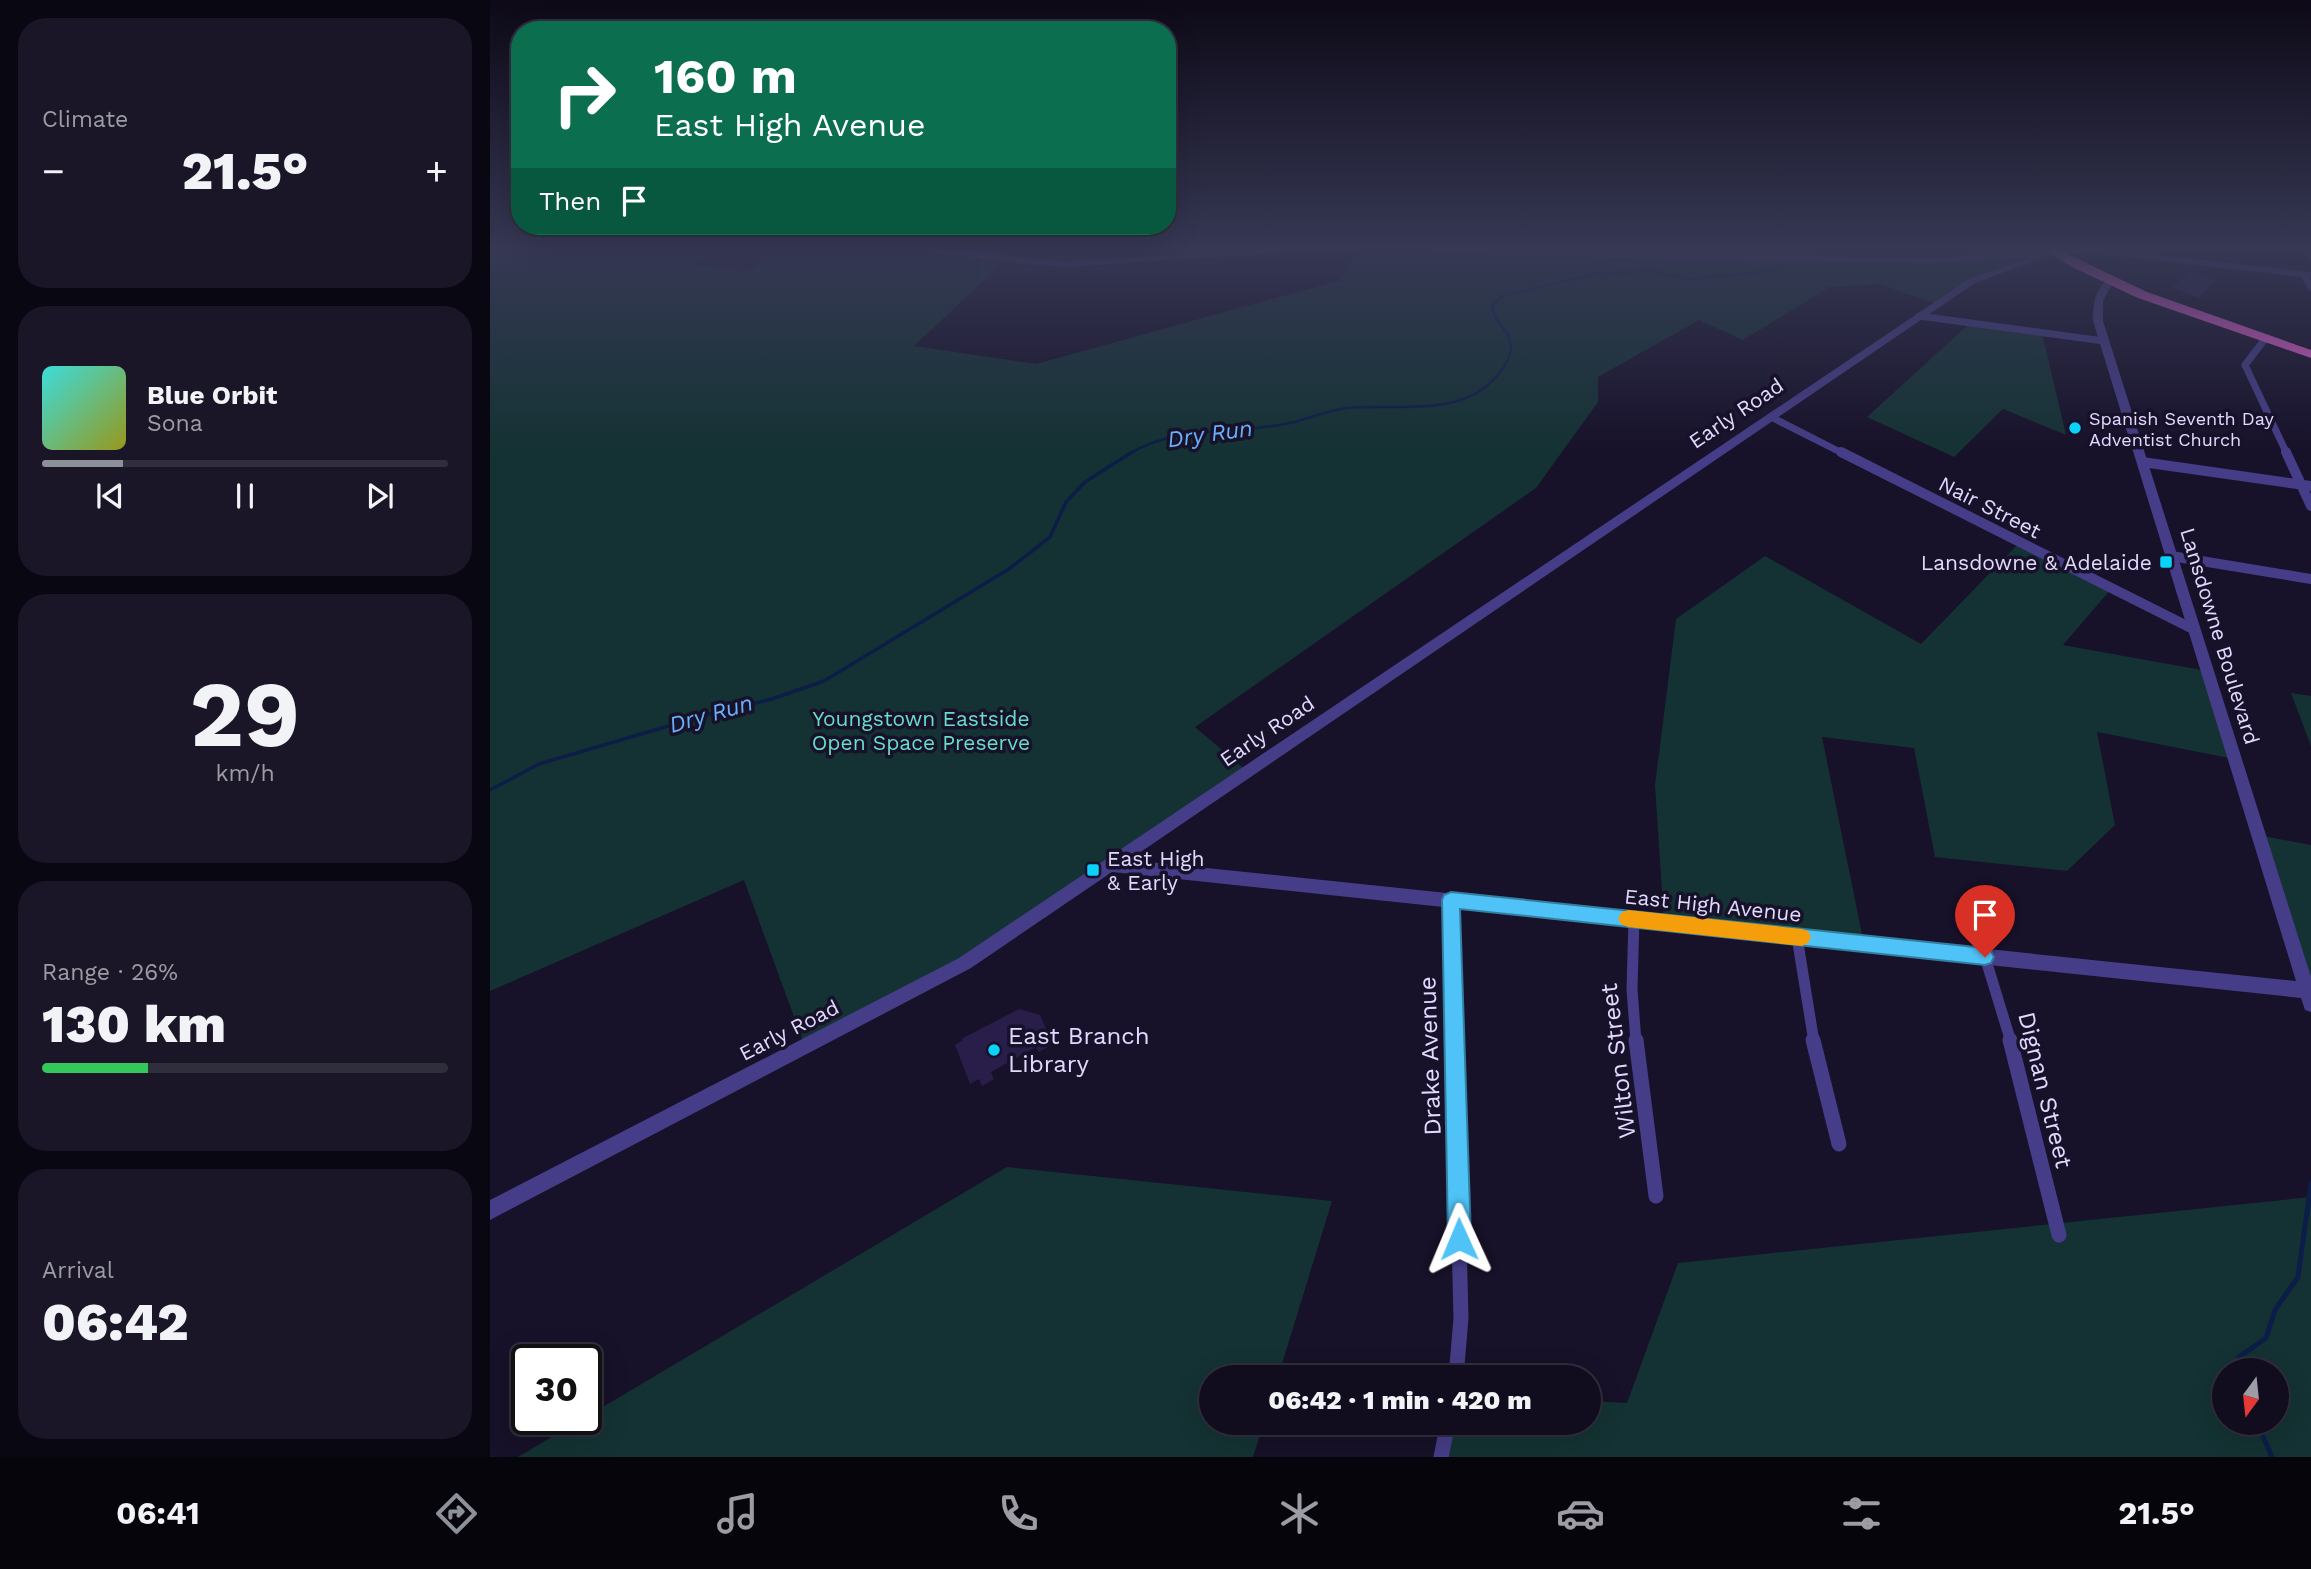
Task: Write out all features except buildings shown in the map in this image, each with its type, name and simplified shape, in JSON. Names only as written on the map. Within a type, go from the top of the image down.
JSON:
[{"type":"highway","points":[[2202,316],[2307,351]]},
{"type":"street","points":[[1919,316],[2104,341]]},
{"type":"street","name":"Early Road","points":[[490,1210],[944,975],[1111,865],[1919,316]]},
{"type":"street","name":"Lansdowne Boulevard","points":[[2098,316],[2193,629],[2310,995]]},
{"type":"street","points":[[2265,339],[2245,365],[2306,485],[2311,506]]},
{"type":"street","name":"Nair Street","points":[[1771,417],[2193,629]]},
{"type":"street","points":[[2142,462],[2306,485]]},
{"type":"street","points":[[2171,556],[2311,579]]},
{"type":"street","name":"East High Avenue","points":[[1111,865],[1985,957],[2310,995]]},
{"type":"street","name":"Drake Avenue","points":[[1451,900],[1461,1318],[1457,1365]]},
{"type":"street","name":"Wilton Street","points":[[1634,919],[1630,976],[1634,1030],[1656,1196]]},
{"type":"street","points":[[1797,937],[1812,1035],[1839,1143]]},
{"type":"street","name":"Dignan Street","points":[[1985,957],[2017,1063],[2059,1235]]},
{"type":"street","points":[[1441,1457],[1446,1435]]},
{"type":"green space","name":"Youngstown Eastside Open Space Preserve","points":[[490,316],[946,316],[914,346],[1036,364],[1210,316],[1782,316],[1743,340],[1699,320],[1598,377],[1598,402],[1536,488],[1195,727],[1248,772],[998,941],[805,1047],[744,880],[490,991]]},
{"type":"green space","points":[[1970,323],[2042,333],[2066,435],[2003,409],[1954,457],[1867,417]]},
{"type":"green space","points":[[2020,542],[2112,588],[2063,645],[2207,671],[2234,759],[2097,732],[2115,825],[2067,871],[1935,857],[1914,748],[1822,737],[1864,944],[1664,923],[1655,785],[1676,619],[1765,556],[1921,644]]},
{"type":"green space","points":[[2291,693],[2311,696],[2311,746]]},
{"type":"green space","points":[[2258,835],[2311,845],[2311,1004]]},
{"type":"green space","points":[[1007,1167],[1332,1201],[1282,1365],[1199,1365],[1199,1435],[1260,1435],[1253,1457],[518,1457],[555,1435],[602,1435],[602,1407]]},
{"type":"green space","points":[[2311,1197],[2311,1457],[1441,1457],[1446,1435],[1601,1435],[1601,1402],[1627,1403],[1678,1263]]},
{"type":"waterway","name":"Dry Run","points":[[1129,454],[1166,438],[1187,434],[1290,423],[1347,408],[1427,406],[1465,398],[1482,390],[1497,376],[1509,356],[1511,342],[1495,316]]},
{"type":"waterway","name":"Dry Run","points":[[490,790],[539,764],[706,715],[772,699],[824,681],[1009,569],[1050,537],[1066,502],[1085,482],[1132,452]]},
{"type":"waterway","points":[[2239,1358],[2266,1338],[2275,1310],[2298,1277],[2311,1183]]},
{"type":"waterway","points":[[2262,1435],[2272,1457]]},
{"type":"slow traffic","points":[[1628,919],[1802,937]]},
{"type":"place","name":"Spanish Seventh Day Adventist Church","points":[[2075,428]]},
{"type":"place","name":"Lansdowne & Adelaide","points":[[2166,562]]},
{"type":"place","name":"East High & Early","points":[[1093,870]]},
{"type":"place","name":"East Branch Library","points":[[994,1050]]},
{"type":"route","points":[[1459,1239],[1451,900],[1985,957]]}]
